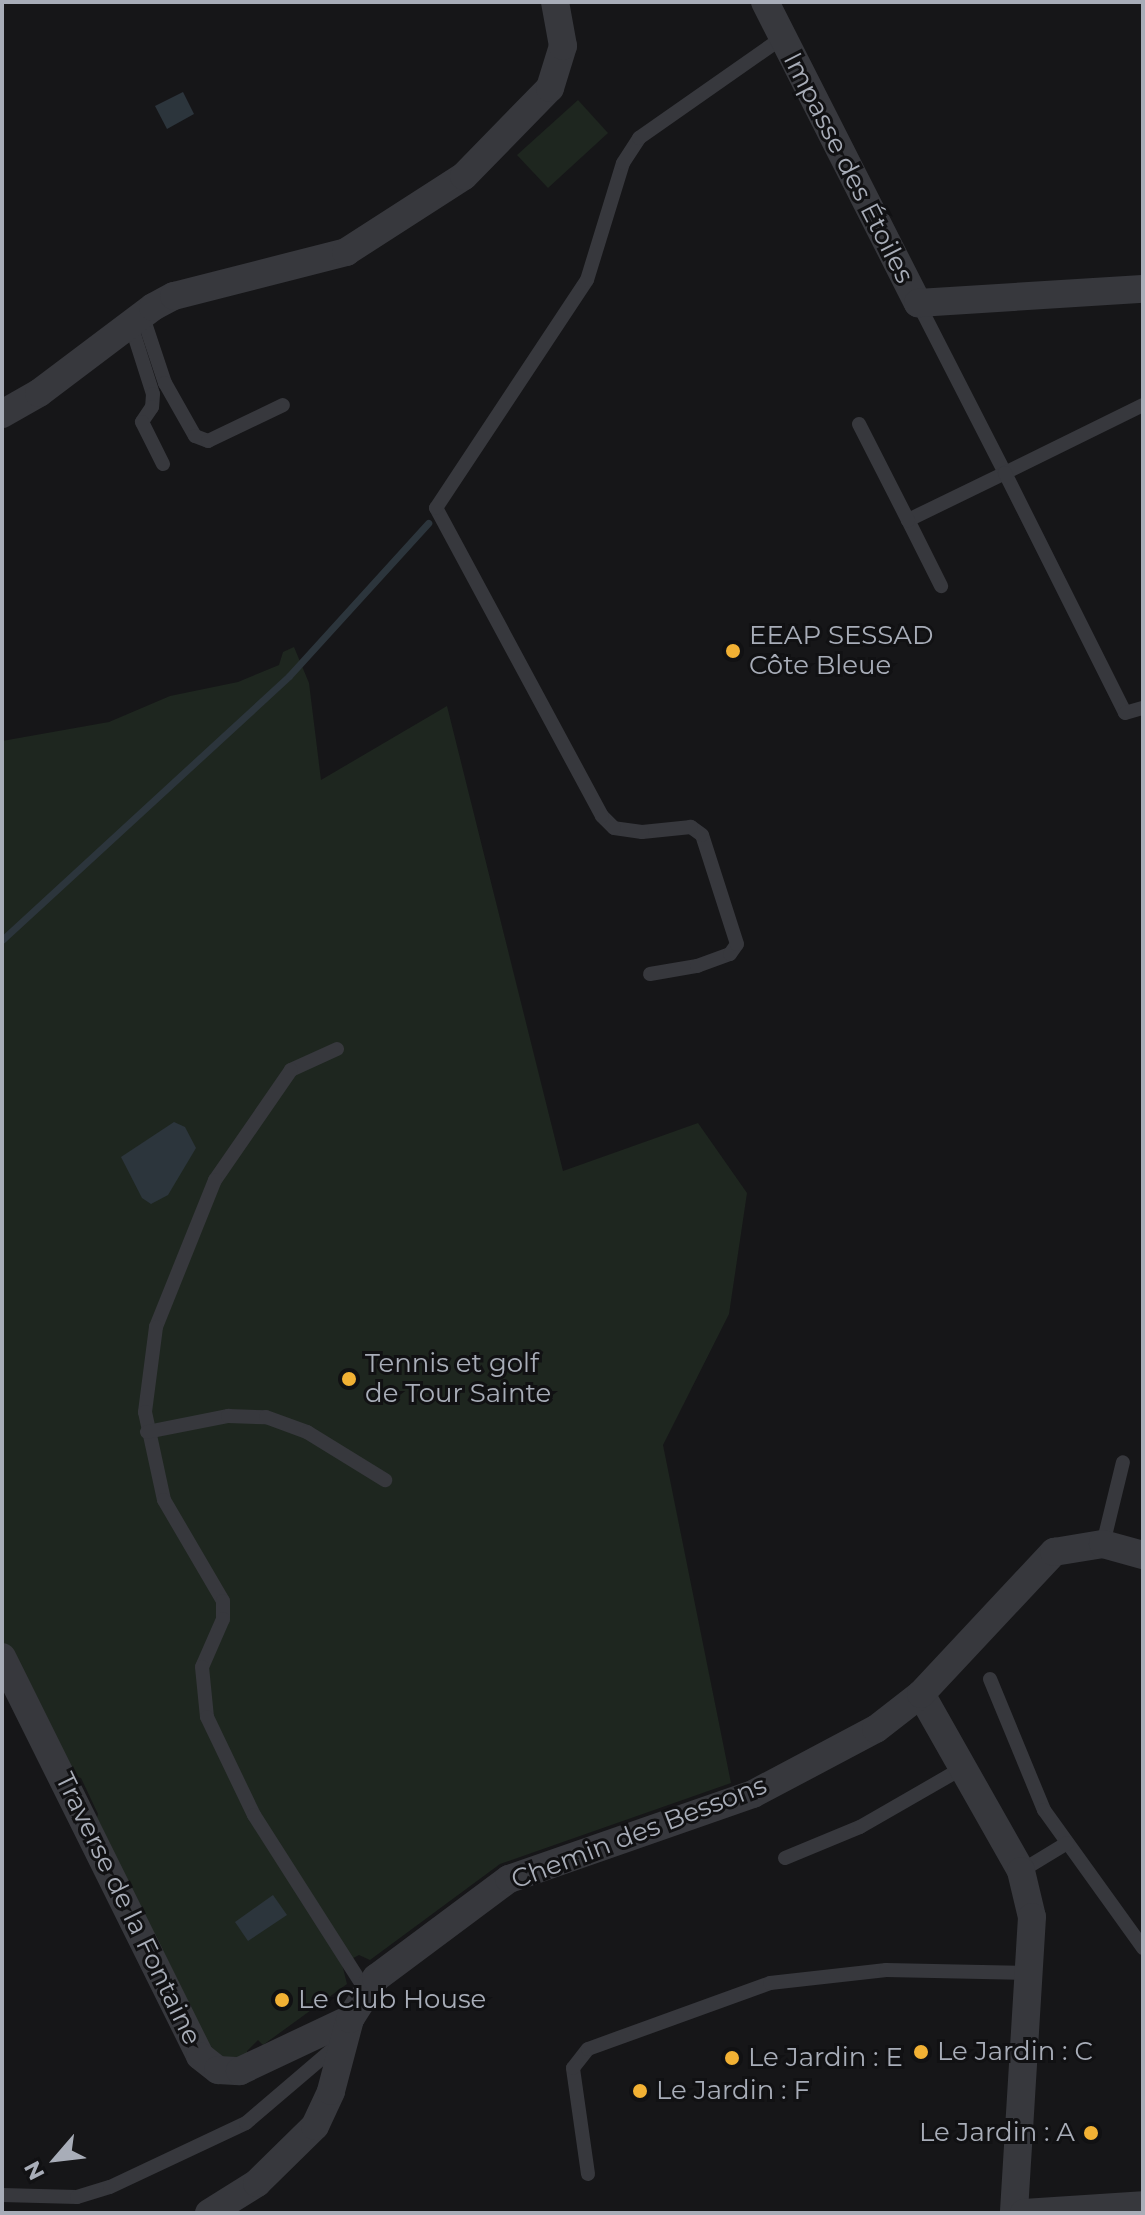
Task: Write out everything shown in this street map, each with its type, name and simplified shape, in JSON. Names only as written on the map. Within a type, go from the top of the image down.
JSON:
[{"type":"street","points":[[2,414],[174,296],[346,252],[464,176],[550,88],[563,46],[555,2]]},
{"type":"street","name":"Impasse des Étoiles","points":[[765,2],[918,303],[1143,289]]},
{"type":"street","name":"Chemin des Bessons","points":[[209,2213],[257,2183],[315,2126],[347,2029],[376,1978],[509,1879],[753,1794],[876,1729],[921,1694],[1054,1552],[1103,1544],[1143,1555]]},
{"type":"street","name":"Traverse de la Fontaine","points":[[2,1657],[200,2056],[218,2070],[240,2071],[347,2029]]},
{"type":"street","points":[[921,1694],[1021,1871],[1032,1917],[1014,2213]]},
{"type":"street","points":[[1024,2213],[1143,2205]]},
{"type":"lane","points":[[650,974],[697,966],[730,954],[737,944],[702,835],[691,827],[642,832],[614,828],[602,816],[436,508],[587,280],[623,163],[639,138],[782,38]]},
{"type":"lane","points":[[918,303],[1125,713],[1143,708]]},
{"type":"lane","points":[[137,321],[165,383],[195,436],[208,441],[283,405]]},
{"type":"lane","points":[[137,321],[153,394],[152,407],[142,422],[163,464]]},
{"type":"lane","points":[[908,520],[1143,405]]},
{"type":"lane","points":[[859,424],[941,586]]},
{"type":"lane","points":[[337,1049],[291,1070],[215,1180],[156,1327],[147,1381],[147,1432],[164,1500],[223,1601],[223,1619],[202,1667],[207,1717],[254,1815],[366,1991]]},
{"type":"lane","points":[[147,1432],[228,1416],[266,1417],[307,1432],[385,1480]]},
{"type":"lane","points":[[1103,1544],[1123,1462]]},
{"type":"lane","points":[[990,1679],[1044,1810],[1143,1948]]},
{"type":"lane","points":[[785,1858],[860,1827],[961,1769]]},
{"type":"lane","points":[[1021,1871],[1067,1843]]},
{"type":"lane","points":[[588,2174],[573,2068],[588,2049],[770,1983],[886,1970],[1027,1973]]},
{"type":"lane","points":[[2,2195],[77,2197],[110,2187],[246,2123],[347,2029]]},
{"type":"shaded area","points":[[183,92],[194,114],[167,129],[155,106]]},
{"type":"shaded area","points":[[578,100],[608,133],[548,188],[517,155]]},
{"type":"shaded area","name":"Tennis et golf de Tour Sainte","points":[[294,647],[309,683],[321,780],[447,706],[563,1171],[698,1123],[747,1193],[729,1314],[663,1445],[731,1783],[500,1864],[370,1960],[359,1955],[342,1964],[347,1984],[263,2045],[258,2040],[247,2051],[248,2060],[238,2062],[203,2053],[95,1825],[98,1814],[81,1778],[66,1774],[2,1648],[2,741],[109,722],[170,696],[238,682],[279,665],[283,652]]},
{"type":"shaded area","points":[[174,1122],[185,1127],[196,1148],[168,1195],[151,1204],[142,1198],[121,1157]]},
{"type":"shaded area","points":[[273,1895],[287,1915],[248,1941],[235,1922]]},
{"type":"waterway","points":[[2,940],[289,676],[428,523]]},
{"type":"place","name":"EEAP SESSAD Côte Bleue","points":[[733,651]]},
{"type":"place","name":"Tennis et golf de Tour Sainte","points":[[349,1379]]},
{"type":"place","name":"Le Club House","points":[[282,2000]]},
{"type":"place","name":"Le Jardin : C","points":[[921,2052]]},
{"type":"place","name":"Le Jardin : E","points":[[732,2058]]},
{"type":"place","name":"Le Jardin : F","points":[[640,2091]]},
{"type":"place","name":"Le Jardin : A","points":[[1091,2133]]}]
